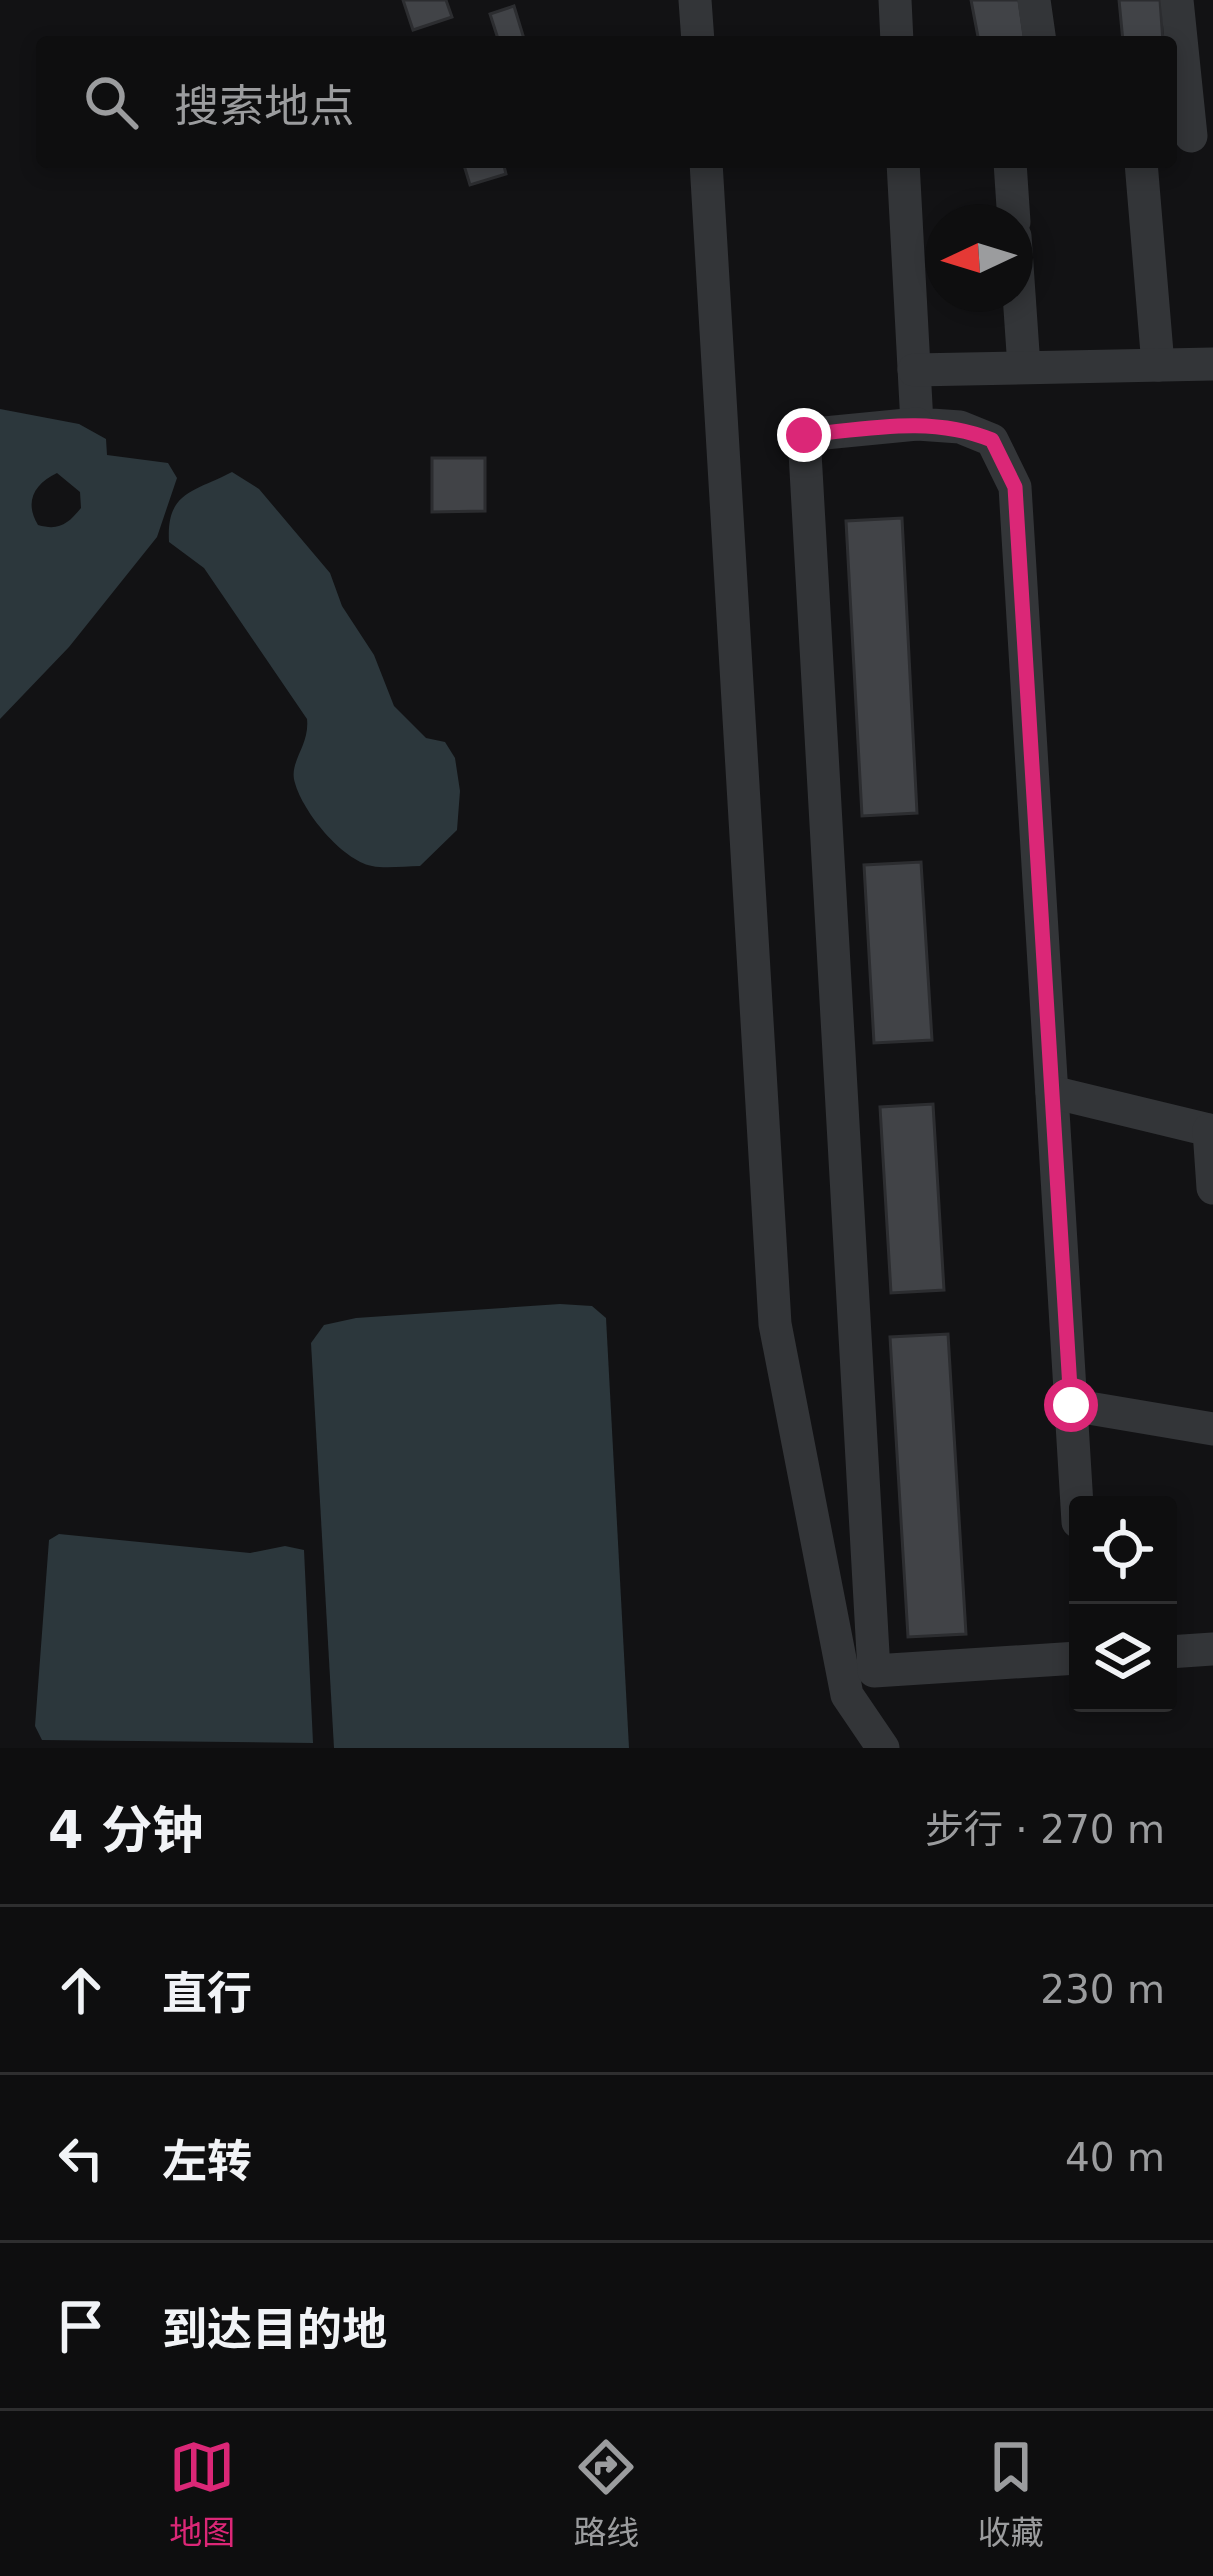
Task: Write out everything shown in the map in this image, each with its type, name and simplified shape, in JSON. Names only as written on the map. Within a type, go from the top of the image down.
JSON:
[{"type":"street","points":[[695,0],[698,36]]},
{"type":"street","points":[[895,0],[897,36]]},
{"type":"street","points":[[1034,0],[1039,36]]},
{"type":"street","points":[[1178,0],[1192,136]]},
{"type":"street","points":[[706,168],[776,1324],[847,1695],[884,1748]]},
{"type":"street","points":[[903,168],[917,424]]},
{"type":"street","points":[[1010,168],[1013,204]]},
{"type":"street","points":[[1142,168],[1158,364]]},
{"type":"street","points":[[1020,312],[1024,367]]},
{"type":"street","points":[[914,370],[1213,364]]},
{"type":"street","points":[[1069,1659],[874,1672],[804,435],[917,424],[960,427],[992,440],[1015,487],[1076,1496]]},
{"type":"street","points":[[1052,1092],[1211,1131],[1213,1188]]},
{"type":"street","points":[[1071,1405],[1213,1429]]},
{"type":"street","points":[[1177,1651],[1213,1648]]},
{"type":"shaded area","points":[[0,409],[79,424],[106,439],[107,455],[168,463],[177,478],[157,537],[69,647],[0,719]],"holes":[[[57,473],[80,492],[81,508],[67,522],[38,525],[32,501],[42,483]]]},
{"type":"shaded area","points":[[232,472],[259,489],[330,573],[342,606],[374,655],[394,706],[426,738],[445,742],[455,758],[460,791],[457,830],[420,866],[360,862],[315,820],[299,795],[294,775],[307,719],[204,568],[169,542],[172,512],[185,495]]},
{"type":"shaded area","points":[[560,1304],[592,1306],[606,1318],[629,1748],[334,1748],[311,1343],[324,1325],[356,1318]]},
{"type":"shaded area","points":[[59,1534],[250,1553],[285,1546],[304,1550],[313,1743],[42,1740],[35,1726],[49,1540]]},
{"type":"building","points":[[403,0],[446,0],[452,17],[413,30]]},
{"type":"building","points":[[971,0],[1019,0],[1024,36],[978,36]]},
{"type":"building","points":[[1119,0],[1160,0],[1163,36],[1122,36]]},
{"type":"building","points":[[514,6],[523,36],[497,36],[490,14]]},
{"type":"building","points":[[465,168],[504,168],[506,174],[470,185]]},
{"type":"building","points":[[432,458],[485,458],[485,511],[432,512]]},
{"type":"building","points":[[902,518],[917,813],[862,816],[846,521]]},
{"type":"building","points":[[921,862],[932,1040],[874,1043],[864,865]]},
{"type":"building","points":[[933,1104],[944,1290],[891,1293],[880,1107]]},
{"type":"building","points":[[948,1334],[966,1634],[908,1637],[890,1337]]},
{"type":"route","points":[[804,435],[917,424],[960,427],[992,440],[1015,487],[1071,1405]]}]
